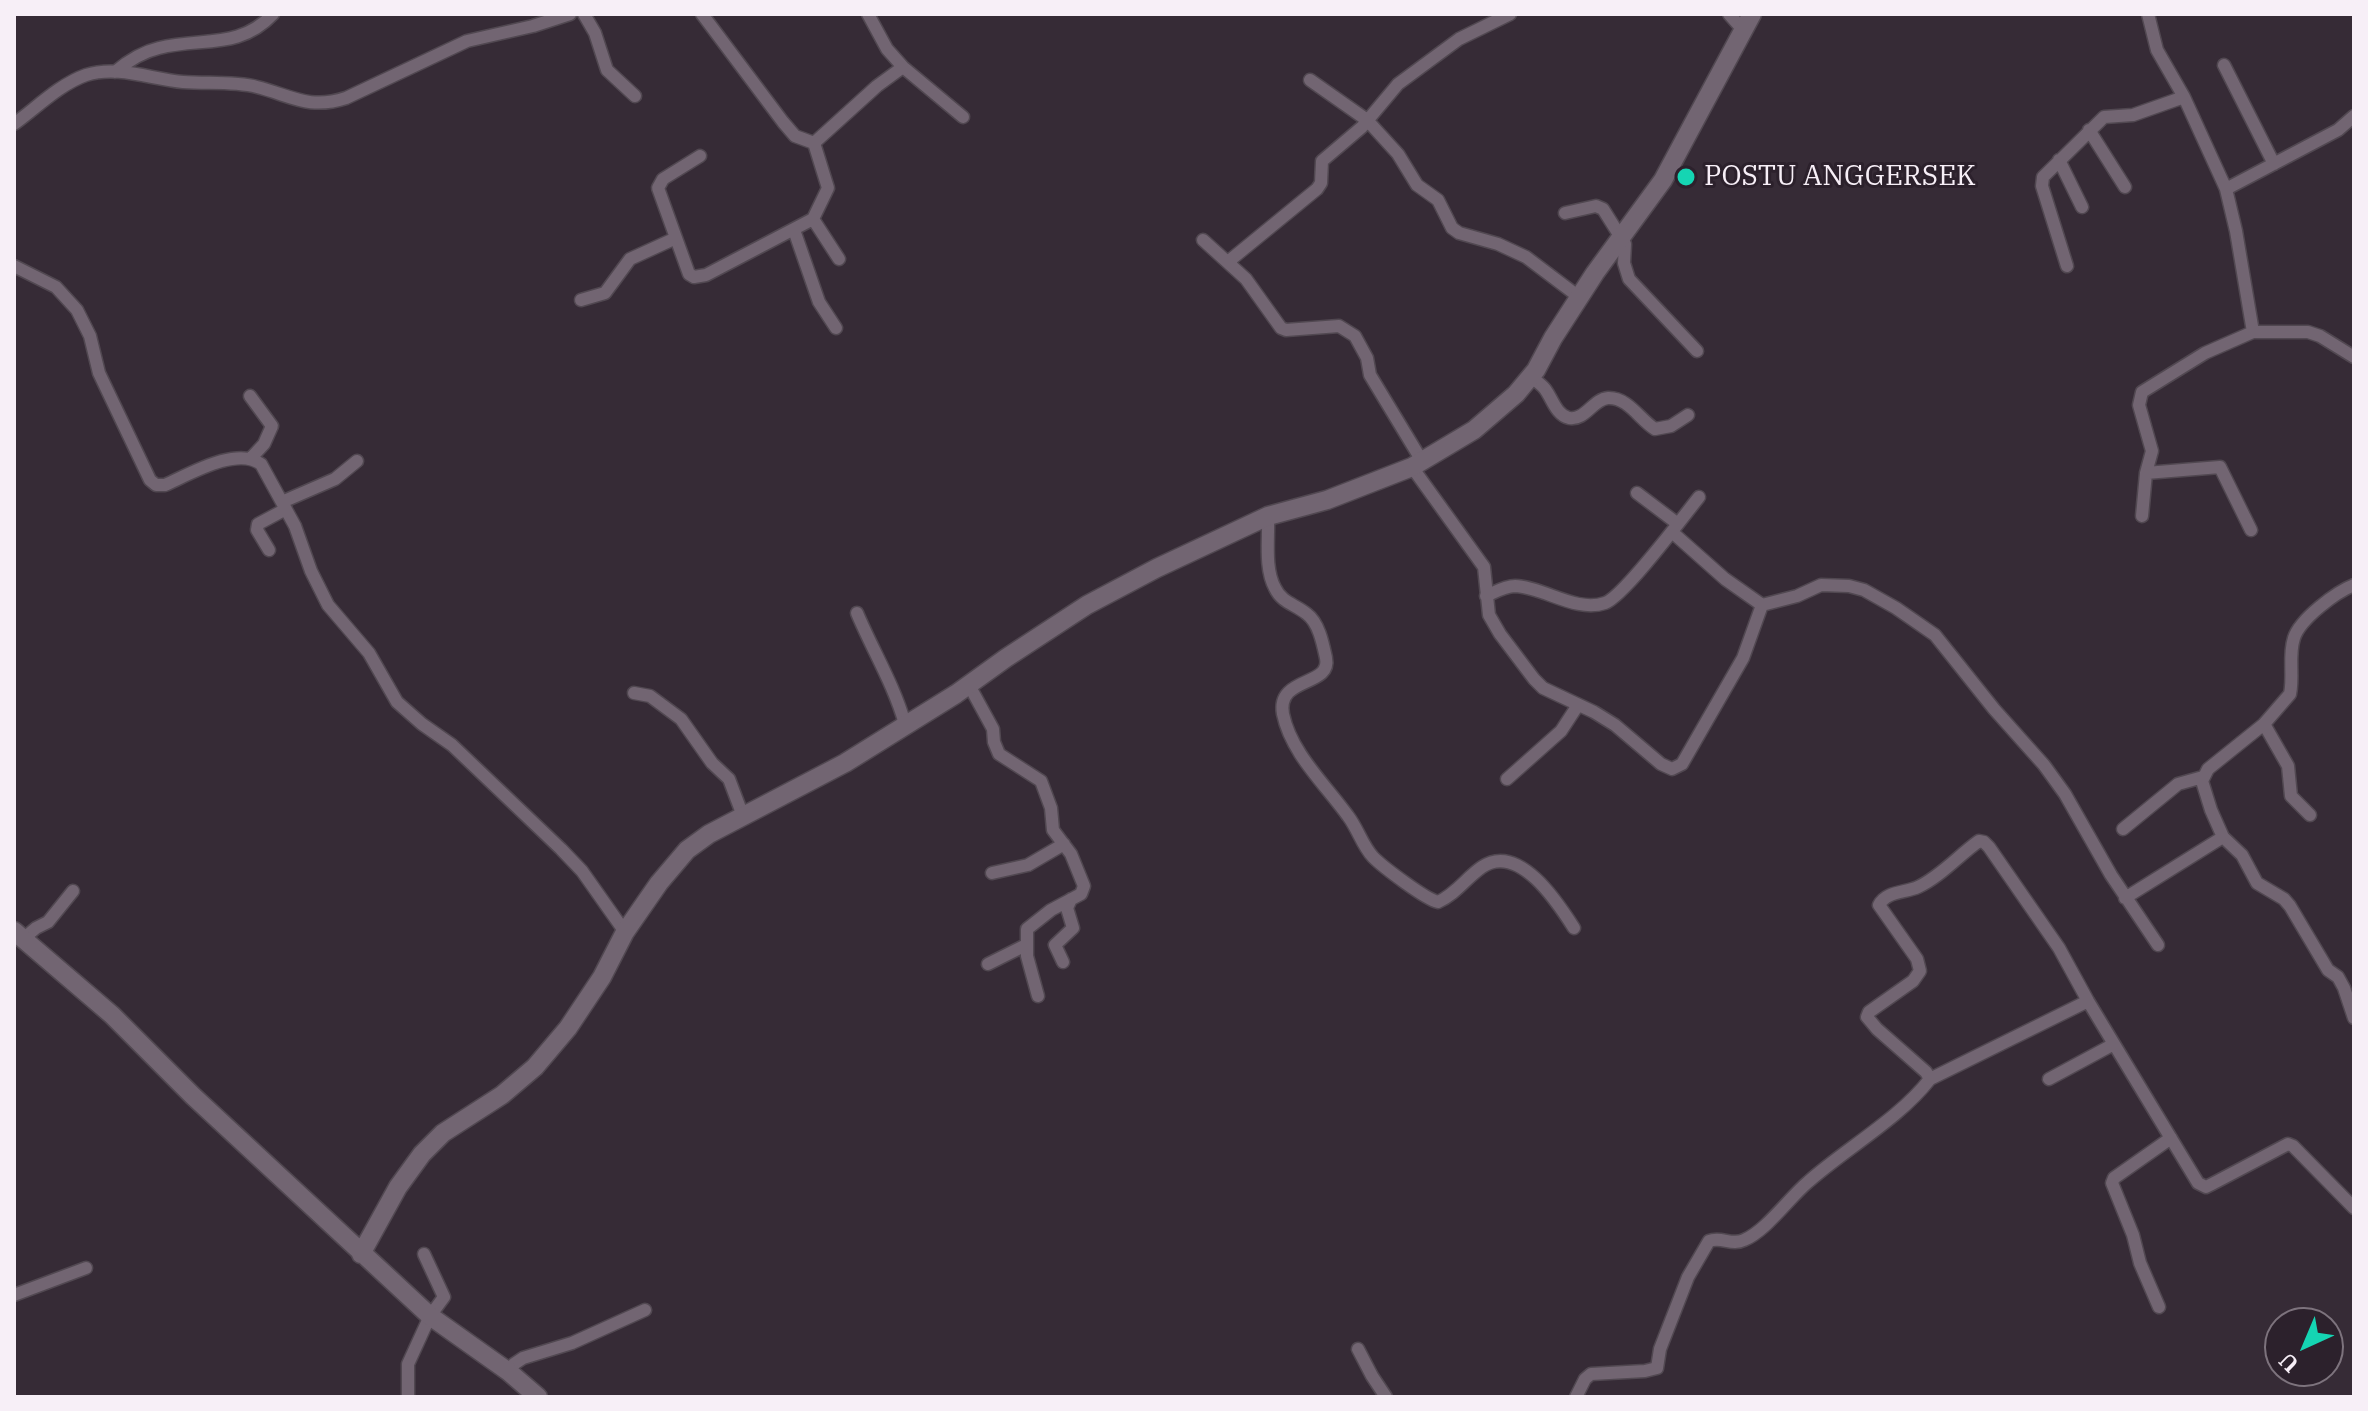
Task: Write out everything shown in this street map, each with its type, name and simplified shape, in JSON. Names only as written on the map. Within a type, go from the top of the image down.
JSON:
[{"type":"street","points":[[115,72],[131,59],[162,47],[240,37],[253,32],[273,14]]},
{"type":"street","points":[[14,124],[73,81],[99,72],[241,84],[304,103],[331,103],[467,41],[570,14]]},
{"type":"street","points":[[584,14],[595,33],[607,70],[635,96]]},
{"type":"street","points":[[702,14],[795,136],[814,143]]},
{"type":"street","points":[[868,14],[887,49],[903,67],[963,117]]},
{"type":"street","points":[[1229,261],[1317,189],[1321,183],[1322,161],[1367,120],[1398,84],[1459,39],[1510,14]]},
{"type":"street","points":[[361,1254],[398,1187],[422,1154],[443,1133],[502,1095],[535,1067],[568,1028],[602,977],[625,932],[659,883],[687,850],[709,834],[845,763],[969,685],[1087,605],[1169,562],[1268,516],[1327,500],[1417,464],[1474,430],[1516,394],[1531,377],[1579,297],[1620,237],[1663,180],[1748,23],[1729,14]]},
{"type":"street","points":[[2148,14],[2157,50],[2184,97],[2226,189],[2253,332]]},
{"type":"street","points":[[2224,65],[2274,164]]},
{"type":"street","points":[[814,143],[877,86],[903,67]]},
{"type":"street","points":[[1310,80],[1367,120],[1404,163],[1412,179],[1438,200],[1452,228],[1526,257],[1579,297]]},
{"type":"street","points":[[2067,266],[2043,177],[2104,117],[2133,115],[2184,97]]},
{"type":"street","points":[[2226,189],[2352,123]]},
{"type":"street","points":[[2089,130],[2125,187]]},
{"type":"street","points":[[700,156],[663,179],[658,188],[689,274],[699,277],[813,219],[828,188],[814,143]]},
{"type":"street","points":[[2059,160],[2082,207]]},
{"type":"street","points":[[1565,213],[1600,207],[1625,244],[1624,263],[1629,279],[1697,351]]},
{"type":"street","points":[[813,219],[839,259]]},
{"type":"street","points":[[794,230],[819,302],[836,328]]},
{"type":"street","points":[[581,300],[605,293],[630,259],[676,238]]},
{"type":"street","points":[[1203,240],[1246,279],[1281,328],[1339,326],[1355,336],[1367,358],[1370,375],[1417,464],[1484,567],[1489,615],[1500,634],[1543,688],[1615,725],[1661,764],[1678,768],[1743,658],[1762,605]]},
{"type":"street","points":[[14,266],[56,287],[77,310],[90,336],[104,385],[150,480],[156,485],[165,485],[235,457],[252,457],[261,464],[284,506],[328,605],[369,653],[397,702],[452,745],[561,849],[582,871],[625,932]]},
{"type":"street","points":[[2142,516],[2146,473],[2152,451],[2139,405],[2140,394],[2205,353],[2253,332],[2308,332],[2354,357]]},
{"type":"street","points":[[1531,377],[1548,392],[1555,407],[1571,419],[1607,398],[1625,403],[1655,429],[1671,426],[1688,415]]},
{"type":"street","points":[[250,396],[272,426],[264,444],[252,457]]},
{"type":"street","points":[[269,550],[257,530],[258,524],[284,506],[335,479],[357,461]]},
{"type":"street","points":[[2146,473],[2214,465],[2220,467],[2251,530]]},
{"type":"street","points":[[1637,493],[1675,528],[1702,560],[1762,605]]},
{"type":"street","points":[[1486,596],[1515,586],[1583,604],[1602,604],[1620,595],[1699,497]]},
{"type":"street","points":[[1268,516],[1270,577],[1285,603],[1307,613],[1313,620],[1327,662],[1320,676],[1298,684],[1288,693],[1283,711],[1289,732],[1301,754],[1350,818],[1373,857],[1426,897],[1438,902],[1450,897],[1481,867],[1506,862],[1527,870],[1559,904],[1574,928]]},
{"type":"street","points":[[1762,605],[1797,596],[1821,585],[1849,586],[1864,590],[1896,608],[1935,635],[2065,794],[2125,898],[2158,945]]},
{"type":"street","points":[[2123,829],[2178,784],[2203,777],[2208,769],[2264,724],[2290,694],[2294,636],[2323,604],[2354,585]]},
{"type":"street","points":[[857,613],[874,654],[896,692],[905,724]]},
{"type":"street","points":[[969,685],[993,729],[999,754],[1041,781],[1051,808],[1053,830],[1076,863],[1084,886],[1081,894],[1027,929],[1026,945],[1038,996]]},
{"type":"street","points":[[634,693],[650,696],[681,719],[712,763],[729,779],[743,816]]},
{"type":"street","points":[[1507,779],[1561,731],[1578,705]]},
{"type":"street","points":[[2264,724],[2288,766],[2291,796],[2310,815]]},
{"type":"street","points":[[2203,777],[2211,810],[2223,837],[2242,855],[2257,883],[2287,901],[2328,970],[2338,977],[2354,1018]]},
{"type":"street","points":[[2125,898],[2223,837]]},
{"type":"street","points":[[1930,1079],[1867,1017],[1869,1012],[1913,981],[1920,971],[1917,959],[1879,905],[1889,895],[1920,887],[1979,841],[1984,842],[2059,948],[2198,1183],[2206,1187],[2288,1144],[2354,1208]]},
{"type":"street","points":[[992,873],[1028,865],[1064,844]]},
{"type":"street","points":[[73,891],[48,922],[18,935],[112,1015],[193,1096],[430,1316],[509,1372],[538,1397]]},
{"type":"street","points":[[1063,962],[1055,945],[1073,928],[1067,908],[1071,899]]},
{"type":"street","points":[[988,964],[1026,945]]},
{"type":"street","points":[[1576,1397],[1591,1374],[1657,1368],[1660,1349],[1688,1277],[1709,1241],[1715,1238],[1739,1242],[1754,1234],[1811,1179],[1865,1138],[1930,1079],[2088,1001]]},
{"type":"street","points":[[2049,1079],[2114,1044]]},
{"type":"street","points":[[2159,1307],[2112,1183],[2114,1178],[2171,1138]]},
{"type":"street","points":[[408,1397],[408,1364],[430,1316],[442,1301],[444,1291],[424,1254]]},
{"type":"street","points":[[14,1295],[86,1268]]},
{"type":"street","points":[[509,1372],[523,1358],[572,1343],[645,1310]]},
{"type":"street","points":[[1358,1349],[1386,1397]]},
{"type":"place","name":"POSTU ANGGERSEK","points":[[1686,177]]}]
